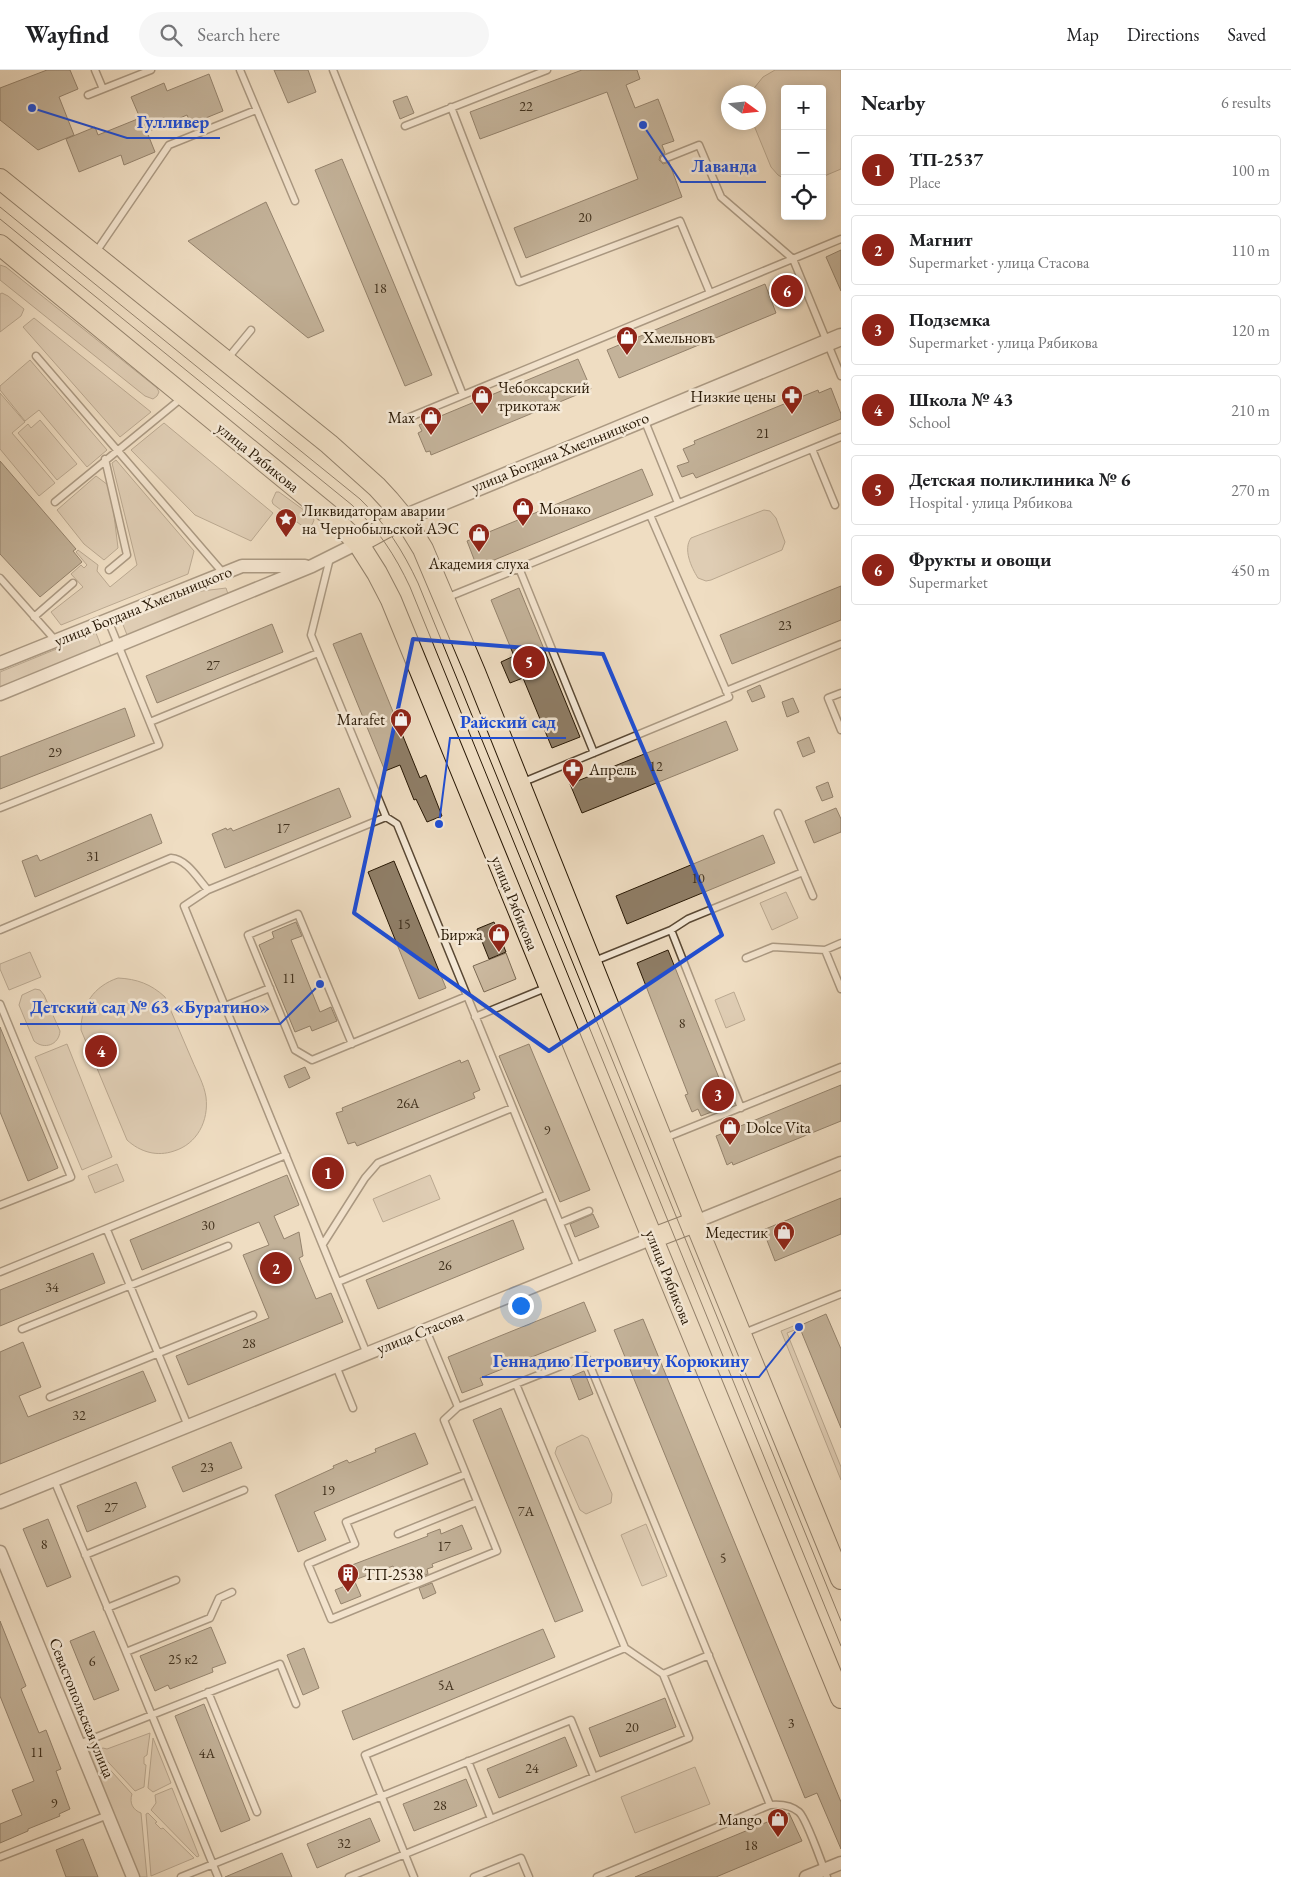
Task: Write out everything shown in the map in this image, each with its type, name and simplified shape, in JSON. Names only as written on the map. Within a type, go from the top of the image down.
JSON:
[{"type":"main road","points":[[0,179],[329,444],[378,487],[404,518],[423,548],[740,1334],[841,1579]]},
{"type":"main road","name":"улица Рябикова","points":[[0,245],[328,514],[358,543],[378,573],[391,600],[841,1698]]},
{"type":"main road","name":"улица Богдана Хмельницкого","points":[[358,543],[404,518]]},
{"type":"main road","name":"улица Стасова","points":[[653,1238],[695,1222]]},
{"type":"street","name":"улица Богдана Хмельницкого","points":[[404,518],[834,340]]},
{"type":"street","name":"улица Богдана Хмельницкого","points":[[0,663],[242,566],[312,566],[358,543]]},
{"type":"street","points":[[0,694],[312,566]]},
{"type":"street","name":"улица Стасова","points":[[695,1222],[841,1163]]},
{"type":"street","name":"улица Стасова","points":[[0,1502],[653,1238]]},
{"type":"street","name":"Севастопольская улица","points":[[0,1552],[133,1877]]},
{"type":"street","points":[[806,1877],[825,1873],[841,1862]]},
{"type":"lane","points":[[96,70],[103,89]]},
{"type":"lane","points":[[88,95],[151,70]]},
{"type":"lane","points":[[240,70],[295,201]]},
{"type":"lane","points":[[334,70],[463,394]]},
{"type":"lane","points":[[406,126],[537,72],[547,70]]},
{"type":"lane","points":[[451,107],[519,282],[680,221],[710,293]]},
{"type":"lane","points":[[94,255],[169,146],[256,110]]},
{"type":"lane","points":[[664,159],[699,145],[722,197],[793,259],[834,340],[841,376]]},
{"type":"lane","points":[[410,416],[841,239]]},
{"type":"lane","points":[[226,361],[251,330]]},
{"type":"lane","points":[[36,356],[224,574]]},
{"type":"lane","points":[[55,502],[184,396]]},
{"type":"lane","points":[[644,418],[678,503]]},
{"type":"lane","points":[[445,599],[841,437]]},
{"type":"lane","points":[[812,449],[835,505]]},
{"type":"lane","points":[[105,460],[127,555],[109,570]]},
{"type":"lane","points":[[519,784],[729,697],[650,515]]},
{"type":"lane","points":[[330,557],[311,635],[386,817],[397,824],[578,1268]]},
{"type":"lane","points":[[519,568],[594,753]]},
{"type":"lane","points":[[0,578],[56,641]]},
{"type":"lane","points":[[34,617],[73,583]]},
{"type":"lane","points":[[0,808],[159,745],[108,620]]},
{"type":"lane","points":[[726,691],[841,644]]},
{"type":"lane","points":[[150,722],[318,653]]},
{"type":"lane","points":[[841,693],[828,698],[841,730]]},
{"type":"lane","points":[[778,813],[813,896]]},
{"type":"lane","points":[[367,1354],[184,906],[208,890],[386,817]]},
{"type":"lane","points":[[0,930],[171,858],[176,858],[184,863],[208,890]]},
{"type":"lane","points":[[591,962],[671,930],[688,919],[802,872]]},
{"type":"lane","points":[[352,1044],[298,914],[248,935],[296,1050],[312,1060],[352,1044],[467,996]]},
{"type":"lane","points":[[671,930],[741,1108]]},
{"type":"lane","points":[[746,958],[774,947],[825,950],[841,943]]},
{"type":"lane","points":[[825,950],[841,989]]},
{"type":"lane","points":[[475,1017],[550,987]]},
{"type":"lane","points":[[225,1006],[270,988]]},
{"type":"lane","points":[[0,1004],[71,1177],[0,1205]]},
{"type":"lane","points":[[662,1140],[841,1067]]},
{"type":"lane","points":[[323,1244],[365,1178],[378,1164],[512,1108]]},
{"type":"lane","points":[[0,1272],[107,1230],[286,1155]]},
{"type":"lane","points":[[338,1282],[548,1194]]},
{"type":"lane","points":[[560,1224],[589,1211]]},
{"type":"lane","points":[[107,1230],[188,1426]]},
{"type":"lane","points":[[22,1330],[228,1246]]},
{"type":"lane","points":[[740,1334],[841,1295]]},
{"type":"lane","points":[[50,1397],[253,1316]]},
{"type":"lane","points":[[426,1330],[458,1407]]},
{"type":"lane","points":[[466,1474],[346,1522],[355,1544],[308,1564],[331,1619],[497,1551],[477,1502],[466,1474],[444,1420],[458,1407],[586,1356],[770,1805]]},
{"type":"lane","points":[[336,1366],[353,1408]]},
{"type":"lane","points":[[349,1877],[690,1738],[664,1674],[625,1648],[516,1384]]},
{"type":"lane","points":[[54,1480],[218,1877]]},
{"type":"lane","points":[[85,1555],[244,1490]]},
{"type":"lane","points":[[398,1534],[477,1502]]},
{"type":"lane","points":[[107,1608],[176,1580]]},
{"type":"lane","points":[[126,1652],[210,1618],[219,1598],[232,1592]]},
{"type":"lane","points":[[414,1877],[365,1754],[625,1648]]},
{"type":"lane","points":[[664,1674],[709,1655]]},
{"type":"lane","points":[[79,1744],[280,1664],[296,1704]]},
{"type":"lane","points":[[208,1692],[256,1812]]},
{"type":"lane","points":[[181,1877],[571,1720],[594,1777]]},
{"type":"lane","points":[[468,1761],[491,1819]]},
{"type":"lane","points":[[597,1877],[770,1805],[784,1804],[799,1812],[825,1873]]},
{"type":"lane","points":[[0,1857],[108,1814]]},
{"type":"lane","points":[[474,1877],[521,1858],[529,1877]]},
{"type":"highlighted area","points":[[413,639],[603,654],[722,935],[549,1051],[354,913]]},
{"type":"shaded area","points":[[775,70],[841,70],[841,169],[826,175],[826,85],[781,85],[781,177],[771,167],[756,130],[766,130],[766,85],[757,85],[763,77]]},
{"type":"shaded area","points":[[0,265],[6,267],[157,388],[159,392],[157,396],[153,399],[145,396],[0,280]]},
{"type":"shaded area","points":[[2,293],[24,309],[21,316],[0,332],[0,294]]},
{"type":"shaded area","points":[[34,318],[151,412],[120,437],[23,327]]},
{"type":"shaded area","points":[[30,360],[107,450],[87,467],[39,410],[25,421],[0,390],[0,386]]},
{"type":"shaded area","points":[[0,393],[25,422],[12,433],[55,483],[39,496],[0,449]]},
{"type":"shaded area","points":[[40,420],[77,464],[57,480],[18,433],[28,424],[31,428]]},
{"type":"shaded area","points":[[164,423],[273,513],[251,541],[195,515],[131,450]]},
{"type":"shaded area","points":[[116,460],[194,551],[188,574],[61,625],[51,612],[83,587],[71,574],[81,565],[84,568],[87,565],[76,552],[78,550],[98,565],[97,571],[110,587],[137,565],[112,463]]},
{"type":"shaded area","points":[[96,476],[108,485],[118,548],[104,560],[84,544],[57,510]]},
{"type":"shaded area","points":[[276,492],[279,492],[312,516],[314,520],[312,525],[305,528],[273,504],[272,501]]},
{"type":"shaded area","points":[[764,510],[770,511],[776,518],[785,542],[782,550],[711,580],[706,581],[698,578],[688,553],[691,538]]},
{"type":"shaded area","points":[[226,588],[228,594],[127,635],[122,622],[194,592]]},
{"type":"shaded area","points":[[96,633],[101,646],[0,687],[0,672]]},
{"type":"shaded area","points":[[786,892],[798,918],[772,930],[760,903]]},
{"type":"shaded area","points":[[30,952],[41,977],[9,990],[0,969],[0,964]]},
{"type":"shaded area","points":[[506,953],[516,979],[484,992],[473,966]]},
{"type":"shaded area","points":[[118,978],[143,983],[165,997],[204,1087],[206,1115],[200,1130],[189,1143],[182,1148],[168,1153],[149,1152],[137,1148],[127,1140],[81,1030],[83,1012],[90,998],[102,986]]},
{"type":"shaded area","points":[[35,989],[40,990],[44,995],[60,1031],[57,1040],[50,1045],[38,1044],[34,1041],[19,1005],[22,995]]},
{"type":"shaded area","points":[[734,992],[745,1020],[726,1028],[715,1000]]},
{"type":"shaded area","points":[[67,1044],[112,1157],[82,1170],[35,1057]]},
{"type":"shaded area","points":[[117,1164],[124,1181],[95,1193],[88,1176]]},
{"type":"shaded area","points":[[430,1175],[440,1199],[383,1222],[373,1199]]},
{"type":"shaded area","points":[[796,1325],[797,1329],[787,1333],[841,1467],[841,1480],[781,1331]]},
{"type":"shaded area","points":[[582,1435],[588,1438],[612,1494],[611,1503],[586,1514],[580,1510],[555,1453],[557,1447]]},
{"type":"shaded area","points":[[646,1524],[667,1576],[642,1586],[621,1535]]},
{"type":"shaded area","points":[[150,1733],[147,1755],[144,1757],[144,1764],[146,1765],[144,1787],[135,1791],[97,1750],[107,1749]]},
{"type":"shaded area","points":[[153,1738],[171,1783],[153,1792],[148,1788]]},
{"type":"shaded area","points":[[93,1751],[132,1794],[132,1806],[141,1813],[147,1877],[138,1877],[87,1754]]},
{"type":"shaded area","points":[[695,1767],[710,1804],[635,1833],[621,1797]]},
{"type":"shaded area","points":[[172,1788],[199,1856],[197,1857],[151,1810],[156,1803],[155,1795]]},
{"type":"shaded area","points":[[148,1813],[161,1829],[163,1828],[194,1858],[151,1876],[146,1814]]},
{"type":"building","points":[[47,70],[70,70],[78,89],[59,97],[74,135],[38,150],[0,120],[0,88]]},
{"type":"building","points":[[274,70],[308,70],[316,92],[288,103]]},
{"type":"building","points":[[582,70],[637,70],[640,79],[626,85],[635,108],[658,99],[674,141],[662,145],[665,153],[660,156],[659,160],[663,164],[669,162],[682,197],[526,258],[514,228],[638,179],[607,92],[480,139],[470,112]]},
{"type":"building","points":[[209,74],[223,111],[191,124],[187,115],[147,132],[155,152],[124,165],[121,155],[79,172],[66,139],[95,127],[98,135],[140,118],[131,97],[164,83],[167,91]]},
{"type":"building","points":[[407,96],[414,113],[400,119],[393,101]]},
{"type":"building","points":[[342,159],[432,375],[405,386],[315,170]]},
{"type":"building","points":[[266,202],[324,331],[308,338],[188,241]]},
{"type":"building","points":[[841,250],[841,291],[826,257]]},
{"type":"building","points":[[765,284],[776,313],[619,378],[607,350]]},
{"type":"building","points":[[578,359],[591,389],[431,455],[430,451],[426,452],[418,433],[422,431],[419,425]]},
{"type":"building","points":[[831,388],[841,414],[841,419],[696,478],[693,473],[682,477],[677,466],[689,462],[683,449],[695,444],[694,441],[818,390],[819,393]]},
{"type":"building","points":[[0,461],[76,549],[73,551],[82,562],[40,597],[0,554]]},
{"type":"building","points":[[642,469],[653,495],[477,567],[467,541]]},
{"type":"building","points":[[841,586],[841,620],[732,664],[720,635]]},
{"type":"building","points":[[519,588],[580,737],[552,748],[523,678],[510,683],[501,662],[514,656],[491,600]]},
{"type":"building","points":[[272,624],[283,652],[157,703],[146,676]]},
{"type":"building","points":[[361,633],[420,778],[426,775],[442,816],[427,822],[416,799],[414,800],[400,765],[385,771],[333,644]]},
{"type":"building","points":[[760,685],[765,697],[752,702],[747,691]]},
{"type":"building","points":[[793,698],[799,712],[787,717],[782,702]]},
{"type":"building","points":[[125,708],[135,736],[0,789],[0,757]]},
{"type":"building","points":[[726,721],[738,750],[582,813],[570,784]]},
{"type":"building","points":[[809,737],[815,752],[803,757],[797,742]]},
{"type":"building","points":[[828,782],[833,797],[822,801],[816,787]]},
{"type":"building","points":[[339,788],[351,817],[225,868],[212,834],[226,828],[227,830],[231,828],[233,831]]},
{"type":"building","points":[[836,808],[841,819],[841,832],[814,843],[805,821]]},
{"type":"building","points":[[151,814],[162,843],[35,897],[22,861],[37,855],[40,861]]},
{"type":"building","points":[[763,835],[775,863],[627,924],[616,896]]},
{"type":"building","points":[[394,861],[446,988],[419,999],[368,872]]},
{"type":"building","points":[[296,922],[302,936],[291,940],[320,1012],[331,1007],[337,1021],[312,1031],[310,1026],[295,1032],[259,945],[274,938],[272,932]]},
{"type":"building","points":[[494,922],[506,952],[489,959],[477,929]]},
{"type":"building","points":[[668,950],[727,1098],[719,1101],[722,1108],[701,1116],[698,1109],[692,1112],[685,1095],[688,1094],[637,963]]},
{"type":"building","points":[[0,1027],[58,1168],[28,1181],[0,1112]]},
{"type":"building","points":[[529,1044],[590,1190],[560,1202],[499,1056]]},
{"type":"building","points":[[460,1060],[461,1063],[468,1060],[480,1090],[473,1093],[475,1098],[357,1146],[355,1142],[348,1144],[336,1113],[343,1111],[342,1108]]},
{"type":"building","points":[[305,1067],[310,1078],[289,1088],[284,1076]]},
{"type":"building","points":[[841,1085],[841,1121],[733,1165],[732,1162],[727,1165],[716,1136]]},
{"type":"building","points":[[332,1161],[339,1180],[325,1186],[317,1167]]},
{"type":"building","points":[[287,1175],[299,1205],[274,1216],[284,1239],[299,1232],[303,1256],[299,1258],[316,1299],[331,1293],[343,1322],[188,1385],[176,1356],[269,1318],[243,1255],[269,1245],[259,1222],[142,1270],[130,1240]]},
{"type":"building","points":[[841,1198],[841,1234],[775,1261],[763,1230]]},
{"type":"building","points":[[593,1214],[599,1227],[575,1237],[570,1224]]},
{"type":"building","points":[[513,1220],[524,1249],[378,1309],[366,1280]]},
{"type":"building","points":[[93,1253],[105,1283],[0,1326],[0,1290]]},
{"type":"building","points":[[584,1302],[596,1331],[480,1378],[483,1385],[462,1393],[448,1357]]},
{"type":"building","points":[[826,1314],[841,1349],[841,1428],[799,1326]]},
{"type":"building","points":[[643,1319],[841,1802],[841,1849],[817,1793],[805,1798],[614,1330]]},
{"type":"building","points":[[23,1342],[41,1387],[19,1396],[28,1417],[143,1371],[156,1401],[0,1464],[0,1352]]},
{"type":"building","points":[[584,1371],[593,1394],[579,1400],[570,1377]]},
{"type":"building","points":[[501,1408],[583,1611],[555,1622],[473,1420]]},
{"type":"building","points":[[415,1433],[428,1464],[314,1512],[326,1540],[298,1552],[275,1495],[334,1468],[333,1466],[347,1460],[349,1463],[376,1452],[375,1449]]},
{"type":"building","points":[[231,1442],[242,1468],[183,1492],[172,1467]]},
{"type":"building","points":[[136,1482],[146,1507],[87,1532],[77,1506]]},
{"type":"building","points":[[48,1519],[71,1577],[47,1587],[23,1529]]},
{"type":"building","points":[[462,1525],[472,1549],[432,1564],[433,1567],[427,1569],[428,1574],[415,1579],[413,1575],[398,1580],[393,1566],[357,1579],[352,1565],[428,1536],[427,1534],[440,1529],[441,1534]]},
{"type":"building","name":"ТП-2538","points":[[355,1582],[361,1596],[341,1604],[335,1590]]},
{"type":"building","points":[[432,1583],[436,1593],[423,1599],[419,1588]]},
{"type":"building","points":[[0,1621],[26,1686],[21,1689],[39,1733],[46,1730],[61,1769],[56,1771],[70,1809],[59,1814],[60,1816],[0,1843],[0,1824],[22,1815],[12,1790],[34,1781],[0,1696]]},
{"type":"building","points":[[211,1627],[226,1663],[212,1668],[213,1672],[170,1689],[168,1685],[155,1691],[140,1656]]},
{"type":"building","points":[[543,1629],[555,1657],[353,1740],[342,1711]]},
{"type":"building","points":[[94,1631],[119,1690],[94,1700],[70,1641]]},
{"type":"building","points":[[304,1648],[319,1688],[303,1695],[287,1655]]},
{"type":"building","points":[[665,1698],[676,1727],[600,1757],[589,1728]]},
{"type":"building","points":[[204,1704],[250,1820],[221,1832],[175,1716]]},
{"type":"building","points":[[565,1737],[577,1766],[499,1798],[487,1769]]},
{"type":"building","points":[[466,1779],[477,1806],[414,1831],[403,1804]]},
{"type":"building","points":[[789,1813],[802,1841],[716,1877],[635,1877]]},
{"type":"building","points":[[370,1818],[380,1841],[317,1868],[307,1844]]},
{"type":"building","points":[[83,1839],[98,1877],[66,1877],[56,1850]]},
{"type":"building","points":[[282,1853],[292,1877],[225,1877]]},
{"type":"tram line","points":[[0,207],[360,499],[378,518],[400,549],[418,583],[841,1621]]},
{"type":"tram line","points":[[0,219],[352,505],[378,533],[398,564],[410,587],[841,1646]]},
{"type":"place","name":"Гулливер","points":[[32,108]]},
{"type":"place","name":"Лаванда","points":[[643,125]]},
{"type":"place","name":"Фрукты и овощи","points":[[787,291]]},
{"type":"place","name":"Хмельновъ","points":[[627,356]]},
{"type":"place","name":"Чебоксарский трикотаж","points":[[482,415]]},
{"type":"place","name":"Низкие цены","points":[[792,415]]},
{"type":"place","name":"Max","points":[[431,436]]},
{"type":"place","name":"Монако","points":[[523,527]]},
{"type":"place","name":"Ликвидаторам аварии на Чернобыльской АЭС","points":[[286,538]]},
{"type":"place","name":"Академия слуха","points":[[479,553]]},
{"type":"place","name":"Детская поликлиника № 6","points":[[529,662]]},
{"type":"place","name":"Marafet","points":[[401,738]]},
{"type":"place","name":"Апрель","points":[[573,788]]},
{"type":"place","name":"Райский сад","points":[[439,824]]},
{"type":"place","name":"Биржа","points":[[499,953]]},
{"type":"place","name":"Детский сад № 63 «Буратино»","points":[[320,984]]},
{"type":"place","name":"Школа № 43","points":[[101,1051]]},
{"type":"place","name":"Подземка","points":[[718,1095]]},
{"type":"place","name":"Dolce Vita","points":[[730,1146]]},
{"type":"place","name":"ТП-2537","points":[[328,1173]]},
{"type":"place","name":"Медестик","points":[[784,1251]]},
{"type":"place","name":"Магнит","points":[[276,1268]]},
{"type":"place","name":"Геннадию Петровичу Корюкину","points":[[799,1327]]},
{"type":"place","name":"ТП-2538","points":[[348,1593]]},
{"type":"place","name":"Mango","points":[[778,1838]]}]
